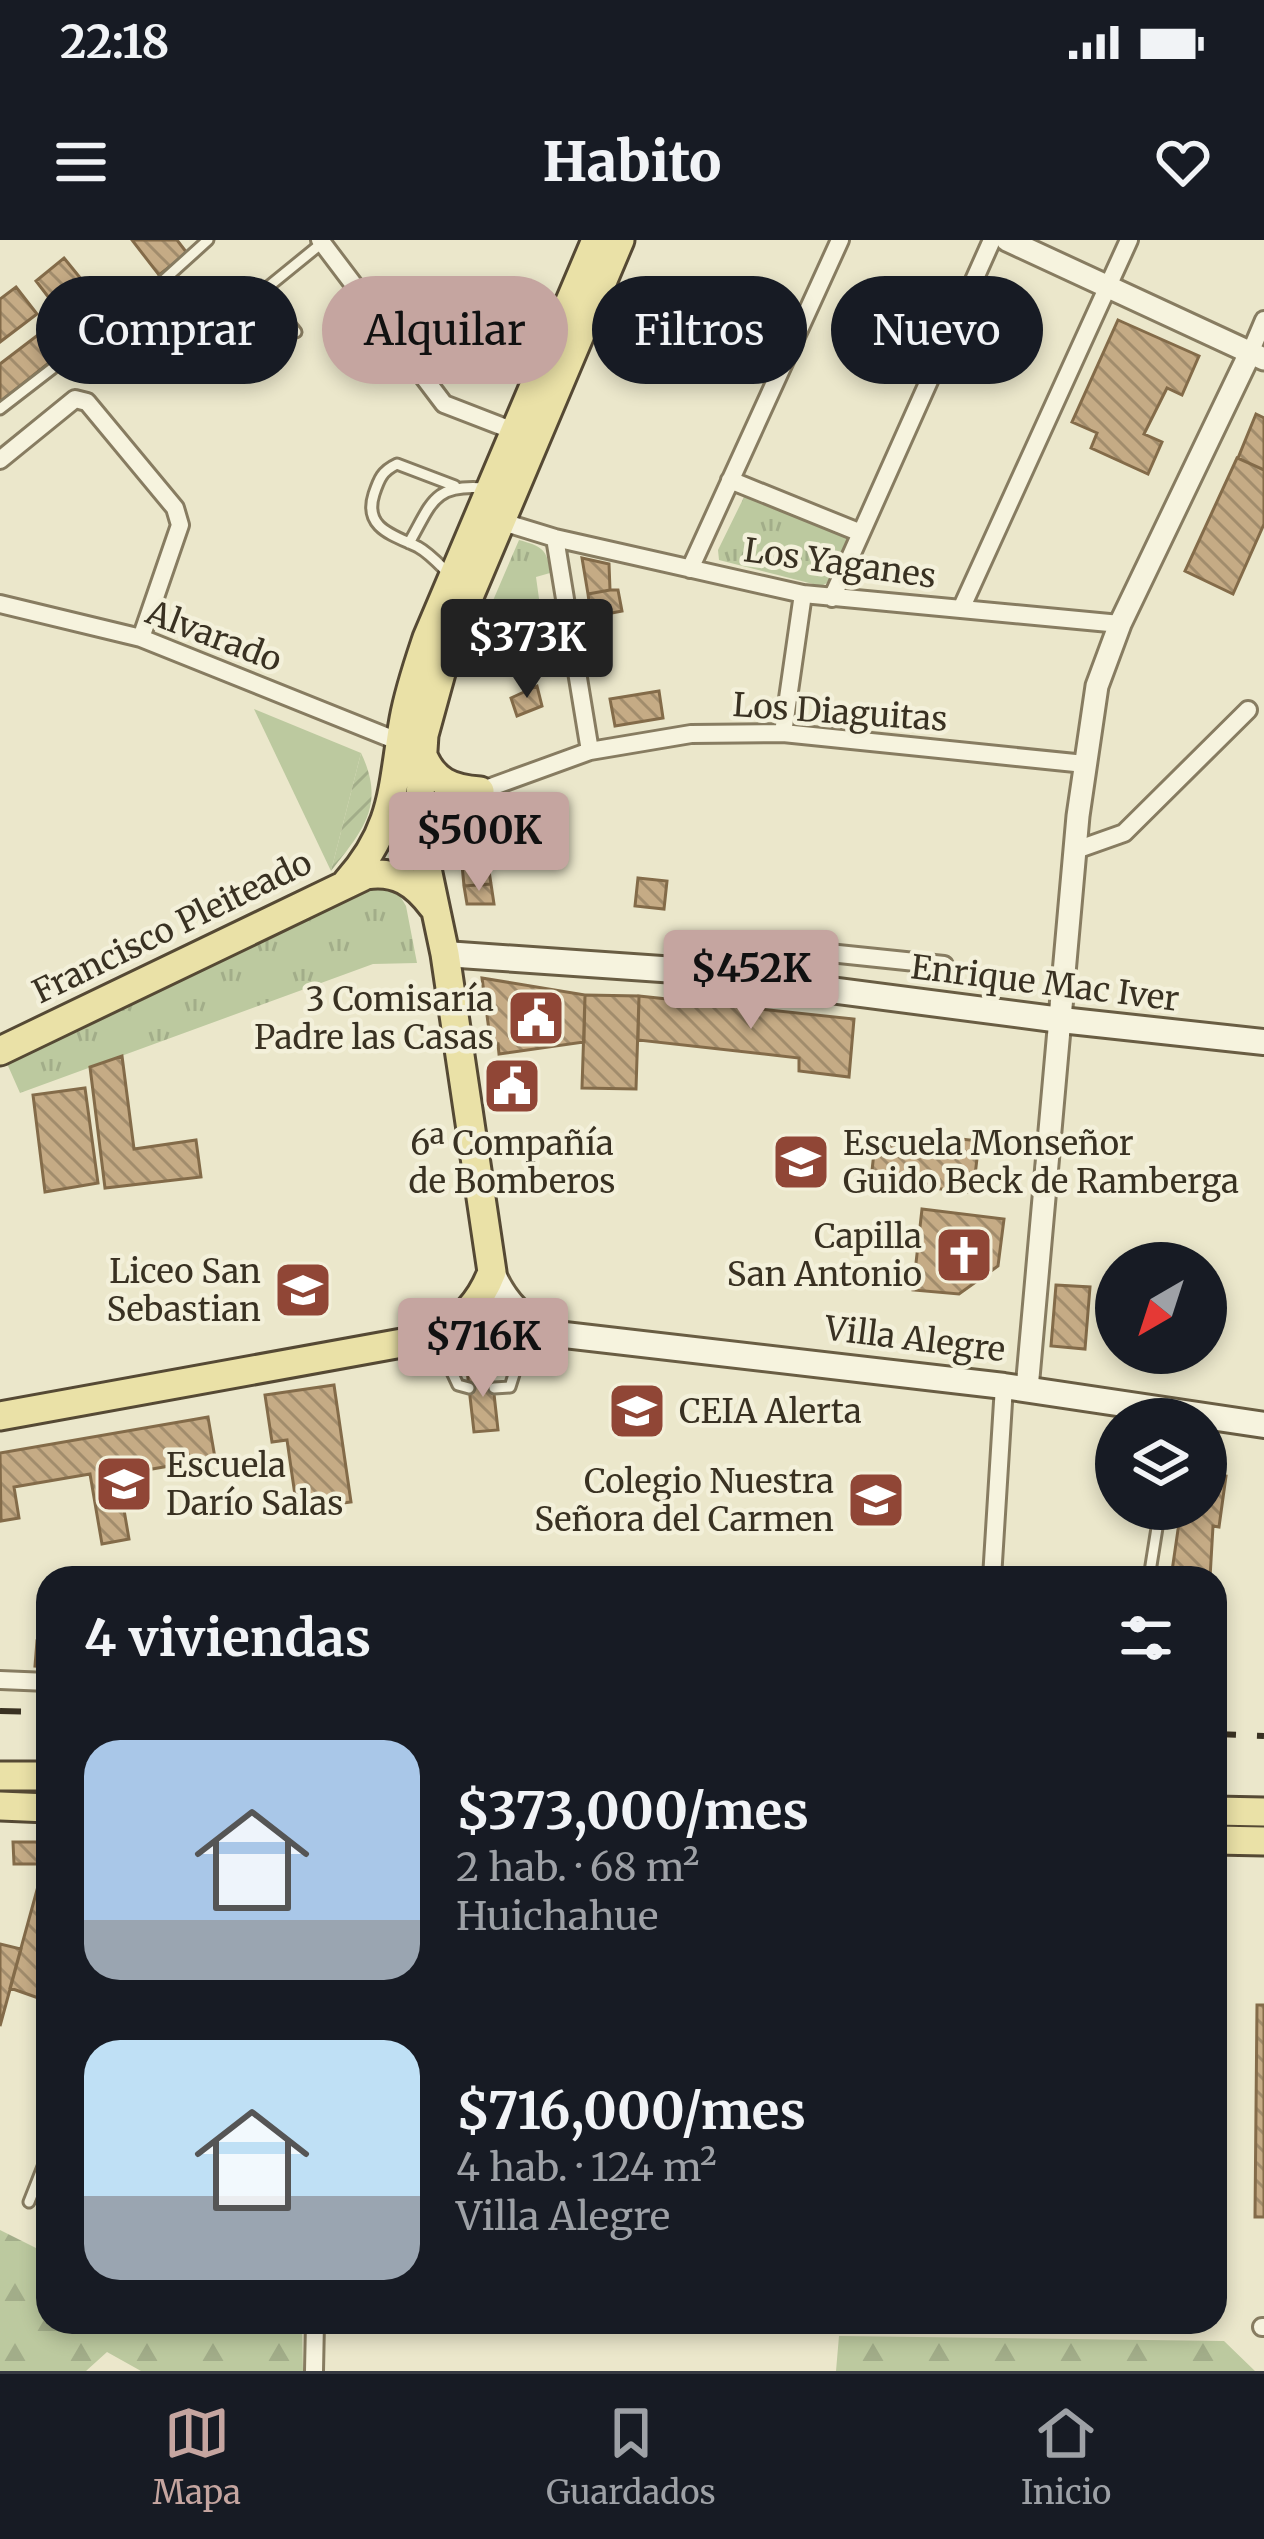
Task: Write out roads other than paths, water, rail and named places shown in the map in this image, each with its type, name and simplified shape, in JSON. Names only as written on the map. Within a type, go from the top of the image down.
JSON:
[{"type":"main road","points":[[436,1337],[478,1303],[492,1272],[411,747],[413,680],[452,577],[491,508],[620,240]]},
{"type":"main road","points":[[347,881],[384,830],[514,430],[586,247]]},
{"type":"main road","points":[[411,747],[446,785],[480,791]]},
{"type":"main road","name":"Francisco Pleiteado","points":[[0,1051],[347,881],[392,873],[420,892],[435,910]]},
{"type":"main road","name":"Enrique Mac Iver","points":[[446,954],[676,970],[1264,1042]]},
{"type":"main road","name":"Villa Alegre","points":[[492,1272],[520,1314],[556,1334]]},
{"type":"main road","name":"Villa Alegre","points":[[0,1415],[436,1337],[556,1334],[1095,1402]]},
{"type":"main road","name":"Villa Alegre","points":[[1227,1421],[1264,1425]]},
{"type":"main road","points":[[0,1776],[36,1775]]},
{"type":"main road","points":[[0,1806],[36,1808]]},
{"type":"main road","points":[[1227,1811],[1264,1812]]},
{"type":"main road","points":[[1227,1840],[1264,1841]]},
{"type":"street","points":[[690,569],[840,240]]},
{"type":"street","points":[[832,598],[992,240]]},
{"type":"street","points":[[1007,240],[1257,356]]},
{"type":"street","points":[[961,609],[1130,240]]},
{"type":"street","points":[[321,242],[444,404],[514,430]]},
{"type":"street","points":[[993,1566],[1097,686],[1120,624],[1257,356],[1264,320]]},
{"type":"street","points":[[0,460],[75,399],[87,402],[176,508],[180,525],[141,638]]},
{"type":"street","name":"Los Yaganes","points":[[730,480],[861,533]]},
{"type":"street","name":"Los Yaganes","points":[[491,508],[555,538],[803,594],[1120,624]]},
{"type":"street","points":[[421,820],[480,791],[590,751],[555,538]]},
{"type":"street","points":[[783,734],[803,594]]},
{"type":"street","name":"Alvarado","points":[[0,604],[141,638],[411,747]]},
{"type":"street","points":[[1076,850],[1124,833],[1248,710]]},
{"type":"street","name":"Los Diaguitas","points":[[590,751],[691,734],[783,734],[1085,764]]},
{"type":"street","name":"Enrique Mac Iver","points":[[676,970],[734,945],[944,965]]},
{"type":"street","points":[[0,1680],[36,1682]]},
{"type":"street","points":[[314,2371],[315,2334]]},
{"type":"lane","points":[[0,409],[145,297],[208,240]]},
{"type":"lane","points":[[281,276],[321,242]]},
{"type":"lane","points":[[452,577],[424,550],[380,529],[371,517],[370,505],[386,469],[397,464],[455,486],[491,508]]},
{"type":"lane","points":[[409,544],[430,506],[455,486]]},
{"type":"lane","points":[[494,1388],[510,1387],[526,1336]]},
{"type":"lane","points":[[436,1337],[458,1385],[469,1388]]},
{"type":"lane","points":[[1151,1566],[1157,1530]]},
{"type":"lane","points":[[29,2202],[36,2184]]},
{"type":"railway","points":[[0,1711],[36,1712]]},
{"type":"railway","points":[[1227,1734],[1264,1736]]},
{"type":"place","name":"3 Comisaría Padre las Casas","points":[[536,1018]]},
{"type":"place","name":"6ª Compañía de Bomberos","points":[[512,1086]]},
{"type":"place","name":"Escuela Monseñor Guido Beck de Ramberga","points":[[801,1162]]},
{"type":"place","name":"Capilla San Antonio","points":[[964,1255]]},
{"type":"place","name":"Liceo San Sebastian","points":[[303,1290]]},
{"type":"place","name":"CEIA Alerta","points":[[637,1411]]},
{"type":"place","name":"Escuela Darío Salas","points":[[124,1484]]},
{"type":"place","name":"Colegio Nuestra Señora del Carmen","points":[[876,1500]]}]
